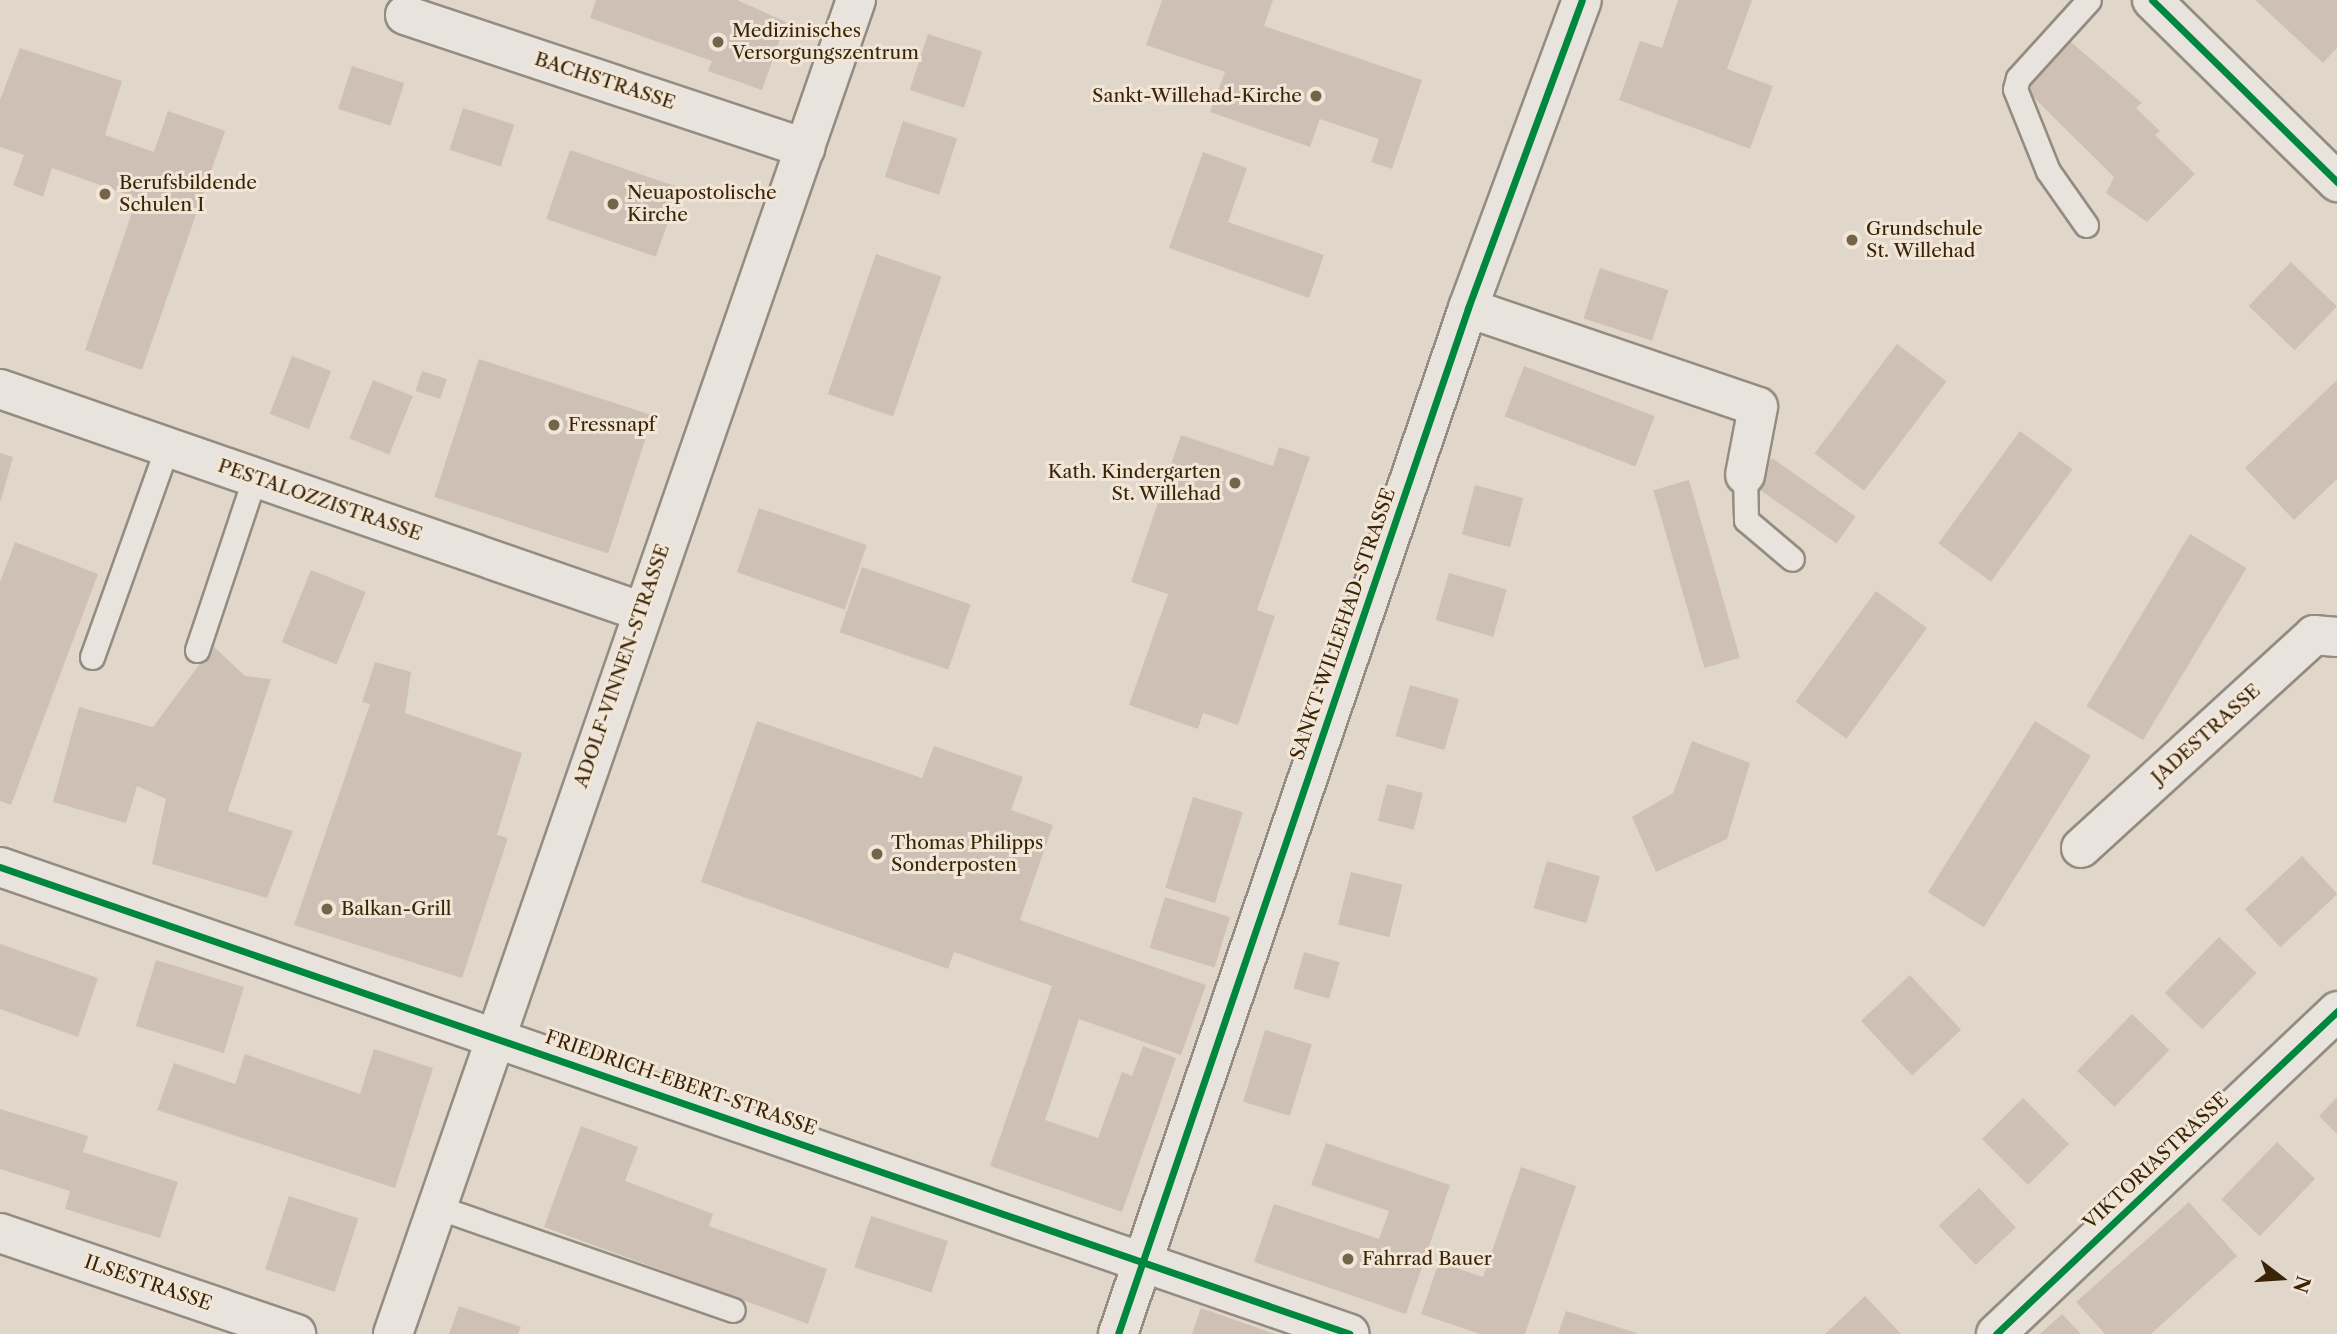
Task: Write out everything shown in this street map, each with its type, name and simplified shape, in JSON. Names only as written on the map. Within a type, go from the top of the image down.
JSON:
[{"type":"street","name":"ADOLF-VINNEN-STRASSE","points":[[393,1334],[640,611],[856,0]]},
{"type":"street","name":"SANKT-WILLEHAD-STRASSE","points":[[1118,1334],[1468,308],[1582,0]]},
{"type":"street","points":[[2152,0],[2337,182]]},
{"type":"street","name":"BACHSTRASSE","points":[[405,15],[805,148]]},
{"type":"street","points":[[1468,308],[1758,407],[1745,475]]},
{"type":"street","name":"PESTALOZZISTRASSE","points":[[0,389],[640,611]]},
{"type":"street","name":"JADESTRASSE","points":[[2081,848],[2314,635],[2337,638]]},
{"type":"street","name":"FRIEDRICH-EBERT-STRASSE","points":[[0,867],[1350,1334]]},
{"type":"street","name":"VIKTORIASTRASSE","points":[[1996,1334],[2337,1010]]},
{"type":"street","name":"ILSESTRASSE","points":[[0,1233],[296,1334]]},
{"type":"lane","points":[[2086,225],[2048,171],[2015,89],[2018,78],[2089,0]]},
{"type":"lane","points":[[92,657],[167,448]]},
{"type":"lane","points":[[1745,475],[1746,520],[1791,559]]},
{"type":"lane","points":[[197,650],[255,477]]},
{"type":"lane","points":[[437,1207],[733,1310]]},
{"type":"building","name":"Medizinisches Versorgungszentrum","points":[[596,0],[737,0],[786,22],[762,90],[708,71],[712,61],[590,18]]},
{"type":"building","name":"Sankt-Willehad-Kirche","points":[[1162,0],[1273,0],[1264,26],[1422,80],[1392,169],[1371,162],[1379,139],[1320,119],[1310,147],[1210,112],[1225,72],[1146,45]]},
{"type":"building","points":[[1678,0],[1752,0],[1727,69],[1773,86],[1750,149],[1619,100],[1640,41],[1662,48]]},
{"type":"building","points":[[2255,0],[2337,0],[2337,48],[2323,63]]},
{"type":"building","points":[[928,34],[982,52],[964,108],[910,90]]},
{"type":"building","points":[[2065,37],[2142,103],[2136,108],[2160,131],[2155,135],[2195,174],[2147,222],[2106,193],[2114,177],[2019,83]]},
{"type":"building","points":[[20,48],[122,81],[105,135],[154,152],[168,111],[225,131],[142,370],[85,350],[137,198],[52,168],[43,197],[13,185],[24,155],[0,147],[0,100]]},
{"type":"building","points":[[352,66],[404,83],[390,126],[338,109]]},
{"type":"building","points":[[463,108],[514,125],[501,167],[449,150]]},
{"type":"building","points":[[903,121],[957,139],[939,195],[885,177]]},
{"type":"building","name":"Neuapostolische Kirche","points":[[570,150],[680,188],[656,257],[546,219]]},
{"type":"building","points":[[1203,152],[1247,168],[1228,222],[1324,255],[1309,298],[1169,248]]},
{"type":"building","points":[[876,254],[941,276],[893,416],[828,394]]},
{"type":"building","points":[[2291,262],[2337,306],[2295,350],[2249,306]]},
{"type":"building","points":[[1600,268],[1668,290],[1652,341],[1584,318]]},
{"type":"building","points":[[1897,344],[1947,381],[1864,491],[1815,453]]},
{"type":"building","points":[[292,356],[331,371],[309,429],[270,414]]},
{"type":"building","points":[[479,359],[653,416],[608,553],[434,497]]},
{"type":"building","points":[[1524,366],[1655,416],[1635,467],[1505,416]]},
{"type":"building","points":[[422,371],[447,379],[440,399],[416,391]]},
{"type":"building","points":[[373,380],[413,396],[389,455],[349,438]]},
{"type":"building","points":[[2337,380],[2337,479],[2294,520],[2245,468]]},
{"type":"building","points":[[2020,431],[2073,469],[1991,582],[1938,543]]},
{"type":"building","points":[[1181,435],[1273,466],[1279,447],[1310,457],[1257,610],[1275,616],[1238,725],[1203,713],[1198,729],[1129,705],[1168,594],[1131,582]]},
{"type":"building","points":[[0,453],[13,457],[1,500],[0,500]]},
{"type":"building","points":[[1772,458],[1856,517],[1837,544],[1753,485]]},
{"type":"building","points":[[1689,480],[1740,658],[1704,668],[1653,490]]},
{"type":"building","points":[[1475,485],[1523,498],[1510,547],[1462,534]]},
{"type":"building","points":[[759,508],[867,545],[845,609],[737,572]]},
{"type":"building","points":[[2190,534],[2247,568],[2143,740],[2086,706]]},
{"type":"building","points":[[15,542],[98,574],[11,805],[0,801],[0,582]]},
{"type":"building","points":[[862,567],[971,604],[948,670],[840,632]]},
{"type":"building","points":[[311,570],[366,592],[336,664],[282,642]]},
{"type":"building","points":[[1449,573],[1507,590],[1493,637],[1435,620]]},
{"type":"building","points":[[1876,591],[1927,628],[1846,739],[1795,702]]},
{"type":"building","points":[[213,646],[245,676],[271,679],[228,811],[293,831],[267,898],[152,864],[166,799],[137,786],[126,823],[53,802],[79,707],[153,727]]},
{"type":"building","points":[[375,662],[411,672],[405,713],[522,753],[497,835],[508,838],[462,978],[294,925],[370,704],[362,702]]},
{"type":"building","points":[[1410,685],[1459,699],[1444,750],[1395,736]]},
{"type":"building","name":"Thomas Philipps Sonderposten","points":[[757,721],[922,778],[934,746],[1023,777],[1011,810],[1053,825],[1020,920],[1206,985],[1181,1055],[1079,1019],[1045,1120],[1098,1138],[1122,1072],[1132,1076],[1143,1046],[1176,1058],[1122,1212],[990,1166],[1052,986],[954,952],[948,969],[701,882]]},
{"type":"building","points":[[2035,721],[2091,756],[1984,927],[1928,892]]},
{"type":"building","points":[[1692,741],[1750,763],[1727,839],[1656,872],[1632,817],[1673,793]]},
{"type":"building","points":[[1387,784],[1423,793],[1414,830],[1378,821]]},
{"type":"building","points":[[1193,797],[1243,812],[1215,903],[1165,888]]},
{"type":"building","points":[[2302,856],[2337,894],[2280,947],[2245,909]]},
{"type":"building","points":[[1547,861],[1600,876],[1586,923],[1533,908]]},
{"type":"building","points":[[1351,872],[1402,885],[1389,937],[1338,924]]},
{"type":"building","points":[[1165,897],[1230,917],[1215,968],[1150,948]]},
{"type":"building","points":[[2219,937],[2256,973],[2202,1029],[2165,993]]},
{"type":"building","points":[[0,944],[98,978],[78,1037],[0,1009]]},
{"type":"building","points":[[1304,952],[1340,962],[1329,999],[1294,989]]},
{"type":"building","points":[[156,960],[244,987],[224,1053],[136,1026]]},
{"type":"building","points":[[1910,975],[1961,1030],[1912,1076],[1861,1021]]},
{"type":"building","points":[[2132,1014],[2169,1050],[2115,1107],[2077,1071]]},
{"type":"building","points":[[1265,1030],[1312,1044],[1290,1116],[1243,1102]]},
{"type":"building","points":[[374,1049],[433,1068],[395,1188],[157,1110],[174,1063],[235,1084],[245,1054],[360,1094]]},
{"type":"building","points":[[2337,1097],[2337,1134],[2319,1116]]},
{"type":"building","points":[[2023,1098],[2069,1144],[2028,1185],[1982,1139]]},
{"type":"building","points":[[0,1109],[88,1136],[83,1152],[178,1182],[160,1238],[65,1209],[70,1191],[0,1169]]},
{"type":"building","points":[[581,1126],[638,1147],[625,1181],[713,1214],[709,1226],[827,1269],[808,1324],[544,1227]]},
{"type":"building","points":[[2277,1142],[2315,1179],[2260,1236],[2221,1200]]},
{"type":"building","points":[[1326,1143],[1450,1185],[1406,1314],[1254,1262],[1274,1204],[1379,1239],[1389,1211],[1311,1185]]},
{"type":"building","points":[[1521,1167],[1576,1186],[1525,1334],[1480,1334],[1421,1314],[1439,1262],[1483,1277]]},
{"type":"building","points":[[1979,1188],[2016,1227],[1976,1265],[1939,1226]]},
{"type":"building","points":[[289,1196],[358,1219],[335,1292],[265,1269]]},
{"type":"building","points":[[2189,1202],[2237,1256],[2151,1334],[2105,1334],[2076,1302]]},
{"type":"building","points":[[871,1216],[948,1241],[931,1292],[854,1267]]},
{"type":"building","points":[[1865,1296],[1901,1334],[1825,1334]]},
{"type":"building","points":[[459,1306],[521,1327],[518,1334],[449,1334]]},
{"type":"building","points":[[1201,1308],[1275,1334],[1192,1334]]},
{"type":"building","points":[[1566,1311],[1637,1333],[1637,1334],[1558,1334]]},
{"type":"building","points":[[2062,1314],[2081,1334],[2040,1334]]},
{"type":"cycle path","points":[[1118,1334],[1468,308],[1582,0]]},
{"type":"cycle path","points":[[2152,0],[2337,182]]},
{"type":"cycle path","points":[[0,867],[1350,1334]]},
{"type":"cycle path","points":[[1996,1334],[2337,1011]]},
{"type":"place","name":"Medizinisches Versorgungszentrum","points":[[718,42]]},
{"type":"place","name":"Sankt-Willehad-Kirche","points":[[1316,96]]},
{"type":"place","name":"Berufsbildende Schulen I","points":[[105,194]]},
{"type":"place","name":"Neuapostolische Kirche","points":[[613,204]]},
{"type":"place","name":"Grundschule St. Willehad","points":[[1852,240]]},
{"type":"place","name":"Fressnapf","points":[[554,425]]},
{"type":"place","name":"Kath. Kindergarten St. Willehad","points":[[1235,483]]},
{"type":"place","name":"Thomas Philipps Sonderposten","points":[[877,854]]},
{"type":"place","name":"Balkan-Grill","points":[[327,909]]},
{"type":"place","name":"Fahrrad Bauer","points":[[1348,1259]]}]
